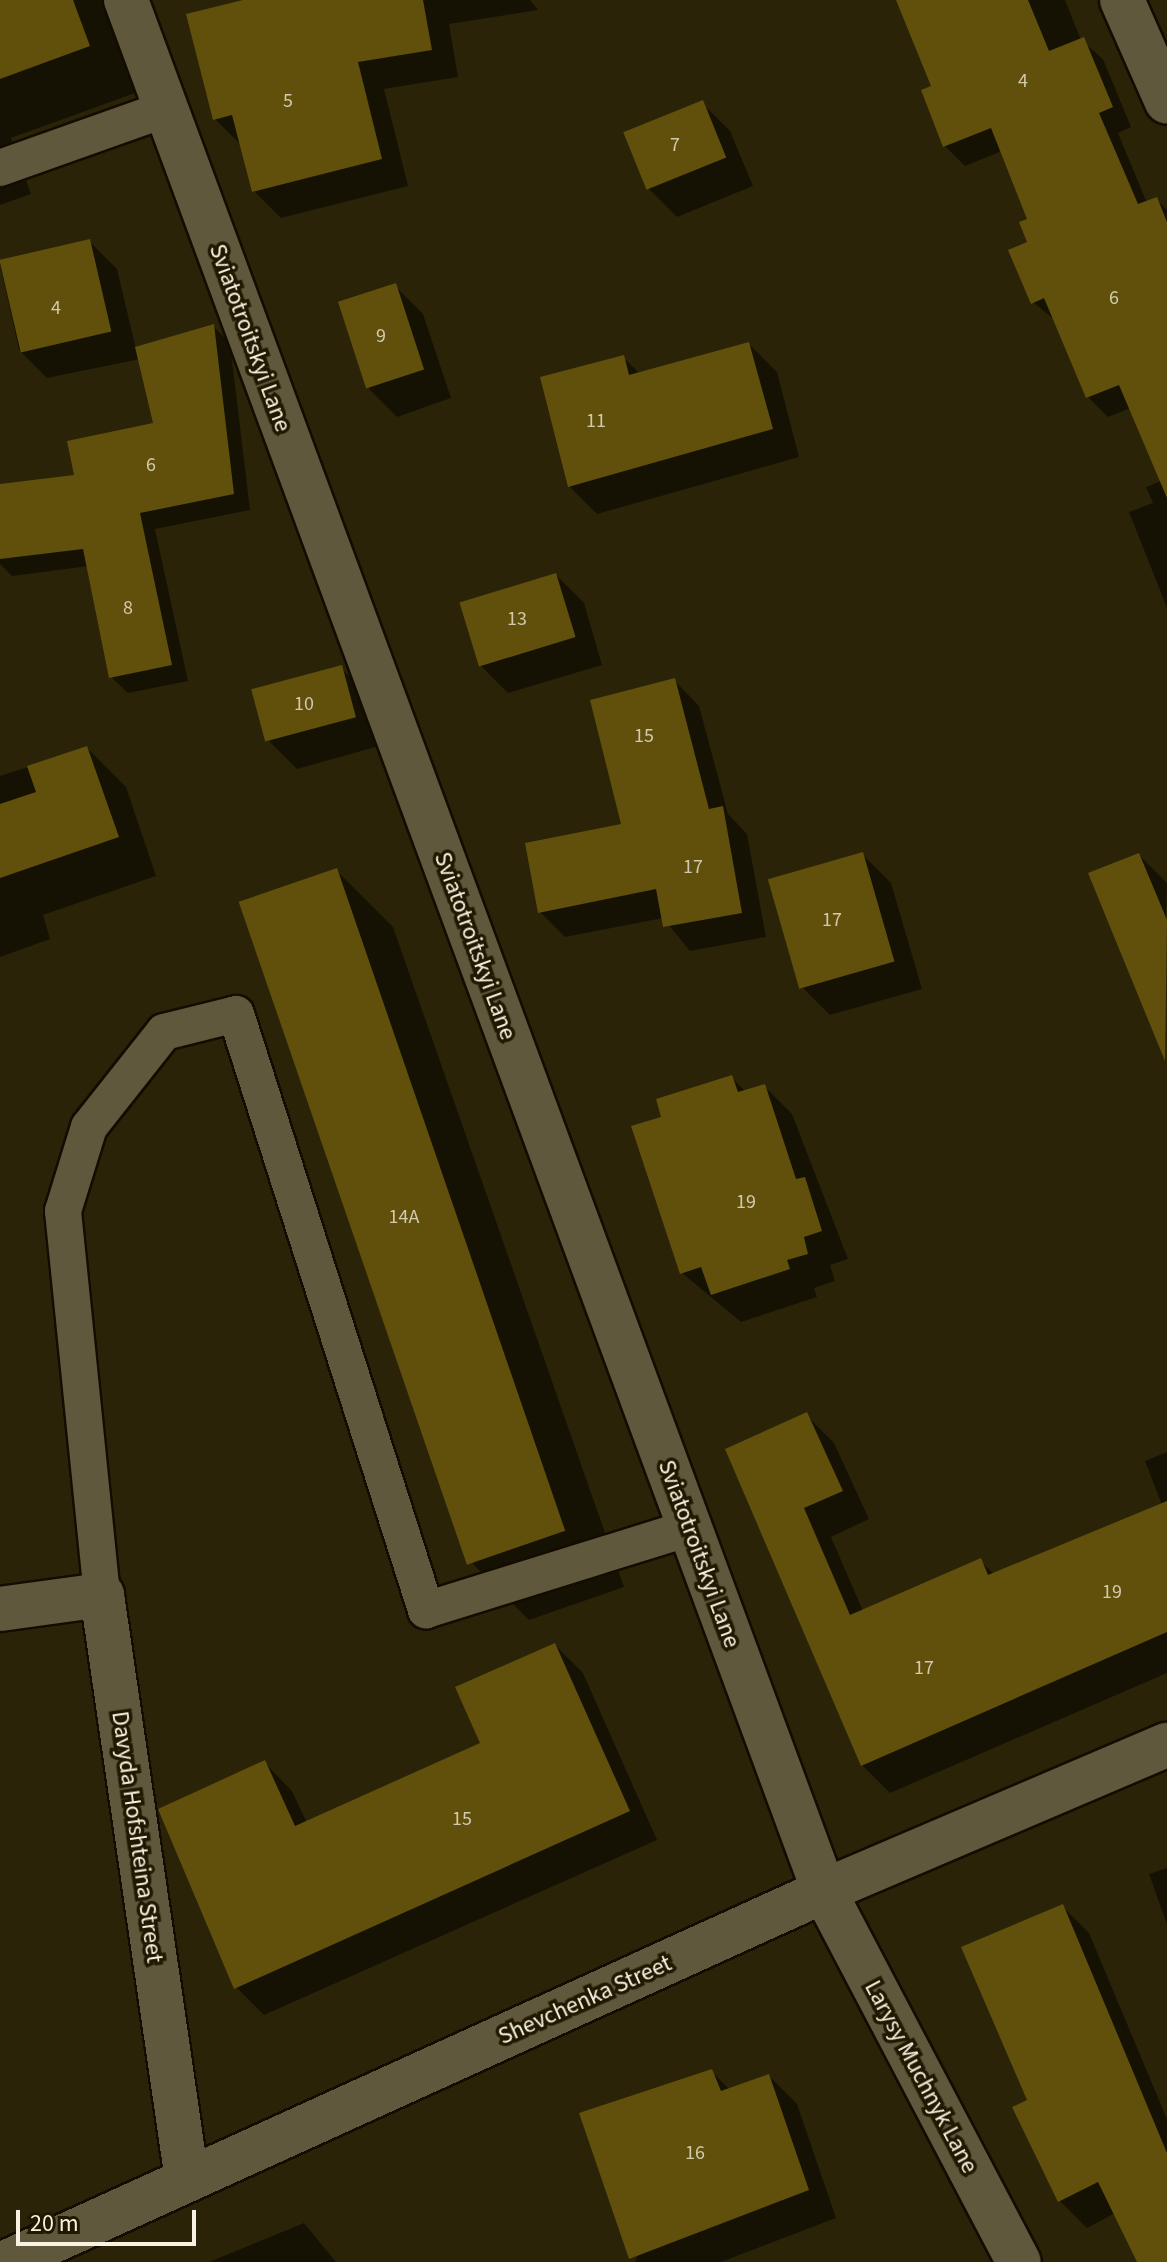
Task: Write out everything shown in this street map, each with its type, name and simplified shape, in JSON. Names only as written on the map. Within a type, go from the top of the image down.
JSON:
[{"type":"street","name":"Sviatotroitskyi Lane","points":[[126,0],[824,1891]]},
{"type":"street","points":[[1122,0],[1167,102]]},
{"type":"street","points":[[0,1609],[102,1595]]},
{"type":"street","name":"Davyda Hofshteina Street","points":[[102,1595],[187,2180]]},
{"type":"street","name":"Shevchenka Street","points":[[7,2262],[824,1891],[1167,1745]]},
{"type":"street","name":"Larysy Muchnyk Lane","points":[[824,1891],[1019,2262]]},
{"type":"lane","points":[[0,168],[166,109]]},
{"type":"lane","points":[[102,1595],[63,1211],[89,1127],[164,1032],[236,1014],[426,1610],[689,1528]]},
{"type":"building","points":[[0,0],[73,0],[90,46],[0,79]]},
{"type":"building","points":[[243,0],[423,0],[432,50],[358,62],[382,159],[252,192],[232,115],[213,120],[186,14]]},
{"type":"building","points":[[896,0],[1028,0],[1049,51],[1084,37],[1113,107],[1099,113],[1138,204],[1157,197],[1167,222],[1167,498],[1119,385],[1086,398],[1044,298],[1031,304],[1008,250],[1027,242],[1019,222],[1027,219],[991,128],[943,147],[921,90],[931,86]]},
{"type":"building","points":[[703,100],[726,157],[646,190],[623,132]]},
{"type":"building","points":[[90,239],[111,332],[21,352],[0,260]]},
{"type":"building","points":[[396,283],[424,370],[366,388],[338,302]]},
{"type":"building","points":[[214,324],[234,494],[140,513],[172,665],[109,678],[83,549],[0,559],[0,484],[74,475],[67,441],[153,423],[135,347]]},
{"type":"building","points":[[749,342],[773,429],[568,487],[540,377],[624,355],[629,375]]},
{"type":"building","points":[[556,573],[576,637],[479,667],[459,603]]},
{"type":"building","points":[[342,665],[356,717],[265,741],[251,689]]},
{"type":"building","points":[[675,678],[709,809],[723,806],[742,913],[663,927],[656,889],[538,913],[525,843],[621,824],[590,700]]},
{"type":"building","points":[[87,746],[119,837],[0,878],[0,804],[36,792],[27,766]]},
{"type":"building","points":[[863,852],[894,962],[799,989],[768,879]]},
{"type":"building","points":[[1139,853],[1167,920],[1165,1061],[1088,873]]},
{"type":"building","points":[[337,868],[565,1531],[467,1565],[239,902]]},
{"type":"building","points":[[732,1075],[738,1092],[765,1084],[796,1179],[805,1177],[822,1231],[804,1237],[808,1254],[787,1260],[790,1269],[711,1295],[701,1267],[680,1274],[631,1126],[661,1117],[656,1099]]},
{"type":"building","points":[[807,1412],[843,1491],[804,1508],[850,1615],[981,1558],[988,1575],[1167,1501],[1167,1632],[861,1766],[725,1449]]},
{"type":"building","points":[[555,1643],[630,1811],[234,1989],[158,1809],[265,1760],[295,1826],[480,1743],[455,1687]]},
{"type":"building","points":[[1063,1904],[1167,2153],[1167,2262],[1137,2262],[1098,2182],[1058,2202],[1012,2107],[1027,2100],[961,1947]]},
{"type":"building","points":[[712,2069],[721,2091],[769,2074],[809,2190],[629,2259],[579,2113]]}]
